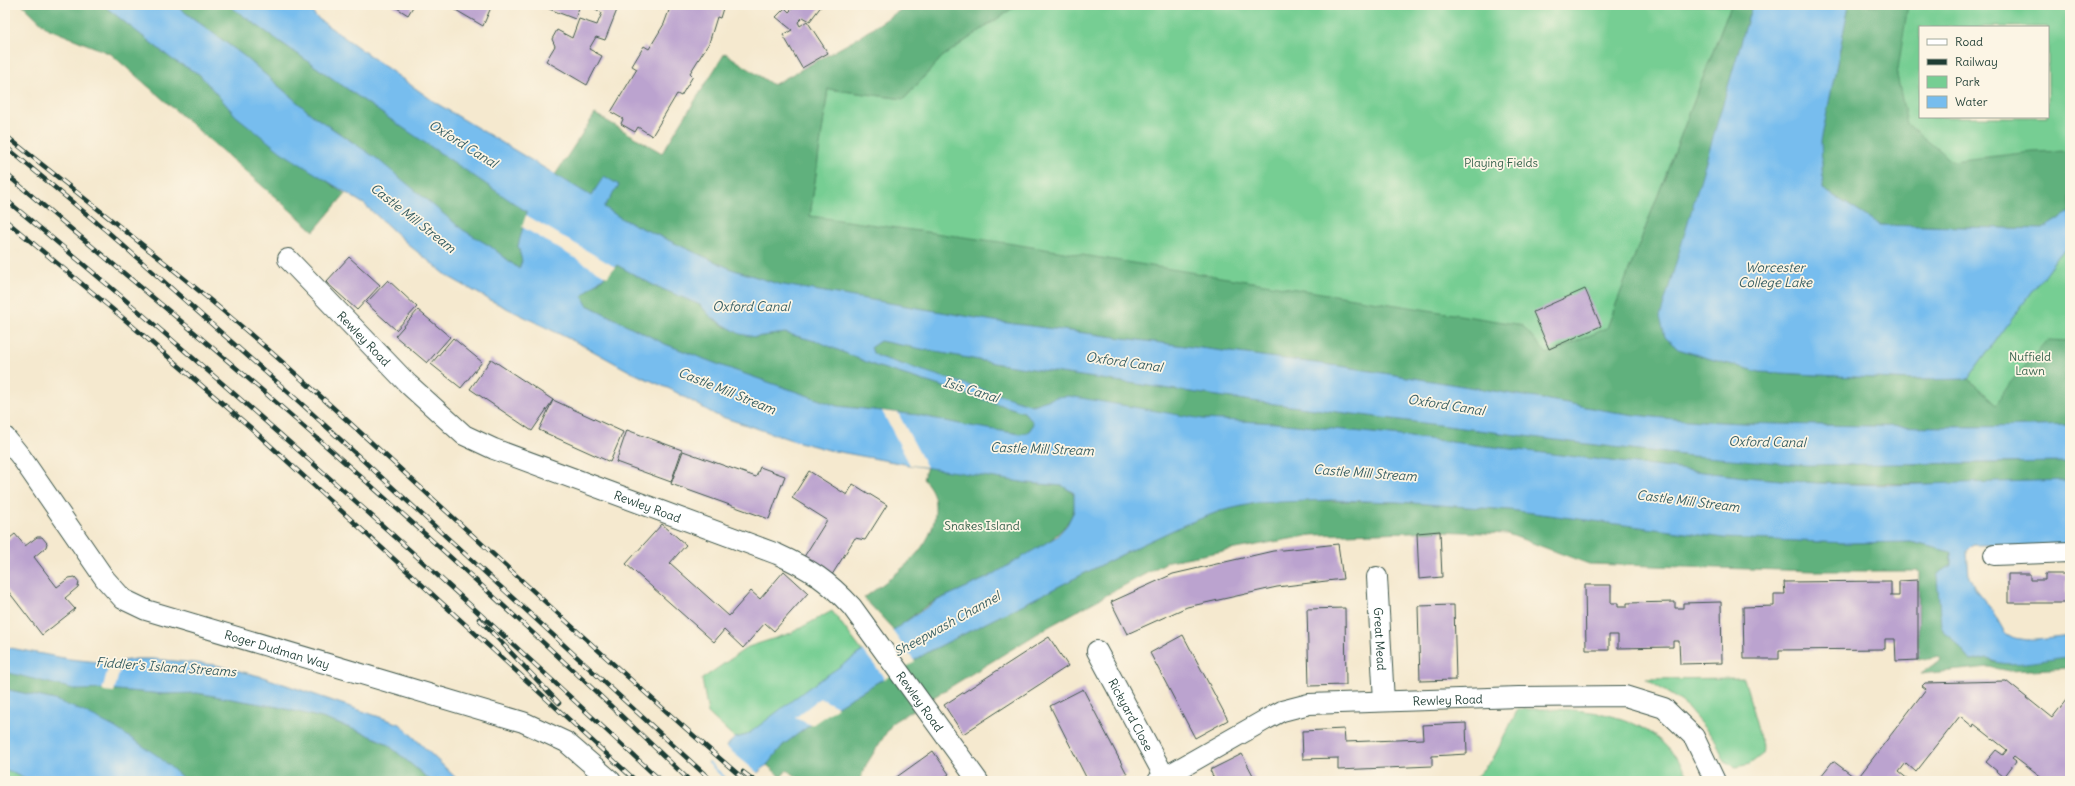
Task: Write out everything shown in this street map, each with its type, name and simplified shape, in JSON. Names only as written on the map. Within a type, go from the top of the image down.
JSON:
[{"type":"street","name":"Rewley Road","points":[[288,259],[408,384],[464,435],[777,554],[806,567],[833,586],[852,607],[911,686],[978,781]]},
{"type":"street","name":"Roger Dudman Way","points":[[5,437],[21,456],[104,579],[123,599],[146,610],[523,722],[566,742],[611,781]]},
{"type":"street","points":[[1994,555],[2070,552]]},
{"type":"street","name":"Great Mead","points":[[1377,577],[1384,700]]},
{"type":"street","name":"Rickyard Close","points":[[1097,651],[1164,780]]},
{"type":"street","name":"Rewley Road","points":[[1164,780],[1282,711],[1309,704],[1384,700],[1625,696],[1664,708],[1694,737],[1716,781]]},
{"type":"green space","points":[[23,5],[103,5],[173,60],[199,74],[236,116],[345,194],[314,231],[111,54],[47,28]]},
{"type":"green space","points":[[175,5],[228,5],[390,119],[528,212],[518,246],[522,261],[519,269],[490,246],[463,230],[350,140],[312,115],[244,56]]},
{"type":"green space","points":[[908,5],[1017,5],[942,57],[904,99],[828,89],[810,216],[1007,243],[1522,325],[1547,354],[1607,328],[1731,5],[1752,5],[1661,317],[1665,337],[1678,349],[1760,372],[1913,380],[1968,379],[1996,404],[2010,383],[2048,340],[2070,341],[2070,425],[1976,427],[1882,426],[1756,423],[1661,418],[1346,367],[1000,322],[778,284],[731,269],[622,219],[604,207],[619,185],[591,196],[555,175],[595,114],[662,153],[725,53],[773,85],[853,41]]},
{"type":"green space","name":"Playing Fields","points":[[1017,5],[1731,5],[1607,328],[1547,355],[810,216],[828,89],[904,99],[942,57]]},
{"type":"green space","points":[[1849,5],[2070,5],[2070,212],[1821,141]]},
{"type":"green space","points":[[1849,5],[1908,5],[1897,75],[1907,124],[1952,161],[2032,152],[2070,151],[2070,212],[2042,229],[1880,225],[1823,189],[1821,141]]},
{"type":"green space","name":"Nuffield Lawn","points":[[2070,246],[2070,406],[1996,404],[1968,379],[2060,253]]},
{"type":"green space","points":[[617,265],[653,285],[700,305],[712,318],[724,326],[755,337],[785,333],[819,342],[876,366],[1024,412],[1033,422],[1032,427],[1027,432],[1020,434],[964,425],[918,415],[837,406],[725,367],[665,344],[587,305],[582,296],[609,274]]},
{"type":"green space","points":[[880,341],[999,364],[1252,401],[1579,443],[1692,456],[1917,464],[2070,462],[2070,480],[1966,484],[1817,483],[1745,477],[1401,436],[1276,423],[1203,419],[1042,403],[1027,405],[879,357],[873,353],[871,347]]},
{"type":"green space","name":"Snakes Island","points":[[927,467],[1028,483],[1063,486],[1074,494],[1074,510],[1065,525],[1052,539],[1034,552],[992,575],[931,603],[894,630],[864,598],[912,560],[922,548],[929,535],[934,521],[935,506],[932,491],[923,479]]},
{"type":"green space","points":[[1287,500],[1398,502],[1510,510],[1724,538],[1847,543],[1911,542],[1951,552],[1951,565],[1940,572],[1944,632],[1952,638],[1971,661],[1987,658],[1993,662],[2070,657],[2070,668],[2010,671],[1989,667],[1921,674],[1941,660],[1939,656],[1918,660],[1919,571],[1814,571],[1589,564],[1508,534],[1440,531],[1312,535],[1169,561],[1048,627],[893,722],[866,765],[859,781],[803,781],[787,770],[781,777],[767,765],[783,745],[829,711],[930,651],[1184,525],[1220,511],[1256,503]]},
{"type":"green space","points":[[832,611],[862,651],[747,735],[735,738],[708,713],[702,679],[748,647],[791,633]]},
{"type":"green space","points":[[5,672],[106,689],[164,694],[197,693],[278,707],[322,718],[364,733],[386,743],[431,781],[186,781],[114,727],[55,700],[5,689]]},
{"type":"green space","points":[[1744,678],[1764,753],[1750,764],[1736,767],[1724,761],[1716,741],[1682,702],[1646,679]]},
{"type":"green space","points":[[1518,709],[1571,710],[1595,713],[1618,718],[1639,726],[1658,739],[1676,757],[1692,781],[1472,781],[1493,759]]},
{"type":"green space","points":[[5,769],[29,781],[5,781]]},
{"type":"water","points":[[103,5],[175,5],[244,56],[312,115],[376,158],[463,230],[490,246],[519,269],[522,261],[518,246],[527,212],[390,119],[228,5],[310,5],[315,16],[324,23],[436,103],[591,196],[604,176],[619,185],[604,207],[622,219],[731,269],[778,284],[1000,322],[1346,367],[1661,418],[1756,423],[1882,426],[1976,427],[2070,425],[2070,462],[1806,465],[1692,456],[1579,443],[1252,401],[999,364],[880,341],[871,347],[873,353],[879,357],[1032,405],[1057,397],[1069,396],[1203,419],[1276,423],[1401,436],[1745,477],[1817,483],[1887,485],[2070,480],[2070,545],[2021,549],[1991,545],[1973,545],[1967,551],[1969,576],[1976,590],[1992,610],[2005,633],[2014,638],[2028,640],[2070,635],[2070,657],[2015,664],[1995,662],[1987,658],[1971,661],[1952,638],[1944,632],[1941,625],[1937,576],[1940,572],[1951,565],[1951,552],[1911,542],[1847,543],[1724,538],[1510,510],[1398,502],[1331,500],[1256,503],[1220,511],[1184,525],[930,651],[829,711],[783,745],[767,765],[748,781],[688,781],[735,738],[747,735],[807,689],[936,601],[987,578],[1056,537],[1067,525],[1074,511],[1074,493],[1063,486],[1028,483],[910,465],[829,450],[792,440],[716,415],[672,390],[631,372],[584,346],[490,300],[449,277],[410,246],[364,204],[281,152],[236,116],[199,74],[173,60]],"holes":[[[617,265],[653,285],[700,305],[712,318],[740,334],[755,337],[785,333],[819,342],[876,366],[1024,412],[1033,422],[1032,427],[1027,432],[1020,434],[964,425],[918,415],[837,406],[725,367],[665,344],[587,305],[582,296]]]},
{"type":"water","name":"Worcester College Lake","points":[[1752,5],[1849,5],[1821,141],[1823,189],[1880,225],[2042,229],[2070,212],[2070,246],[2060,253],[1968,379],[1913,380],[1760,372],[1678,349],[1665,337],[1660,317]]},
{"type":"water","name":"Fiddler's Island Streams","points":[[5,647],[69,659],[108,663],[136,659],[154,659],[216,665],[263,677],[400,724],[459,781],[431,781],[386,743],[364,733],[322,718],[278,707],[197,693],[164,694],[106,689],[78,690],[5,672]]},
{"type":"water","points":[[5,689],[55,700],[82,711],[114,727],[158,756],[186,781],[29,781],[5,769]]},
{"type":"pier","points":[[526,215],[615,267],[607,277],[522,227]]},
{"type":"pier","points":[[882,411],[898,413],[927,467],[910,465]]},
{"type":"pier","points":[[891,629],[915,662],[885,679],[862,649]]},
{"type":"pier","points":[[123,658],[114,692],[102,691],[110,660]]},
{"type":"pier","points":[[820,698],[838,707],[812,725],[795,718]]},
{"type":"pier","points":[[725,746],[759,774],[752,781],[730,781],[708,761]]},
{"type":"pier","points":[[707,762],[726,781],[686,781],[686,780]]},
{"type":"building","points":[[392,5],[414,5],[408,15]]},
{"type":"building","points":[[456,5],[492,5],[483,26],[454,9]]},
{"type":"building","points":[[539,5],[580,5],[575,19]]},
{"type":"building","points":[[589,5],[619,5],[605,40],[596,37],[589,49],[602,56],[587,85],[546,61],[555,46],[552,39],[557,30],[572,38],[579,19],[597,25],[602,13]]},
{"type":"building","points":[[671,5],[724,5],[720,18],[717,17],[709,43],[690,73],[693,76],[681,96],[677,94],[652,136],[638,127],[635,132],[621,124],[623,119],[611,112],[637,69],[632,66],[644,46],[649,49],[664,24]]},
{"type":"building","points":[[789,5],[822,5],[810,21],[803,17],[798,22],[800,26],[807,21],[828,53],[802,68],[783,35],[792,30],[776,17],[785,8],[789,12],[793,8]]},
{"type":"building","points":[[349,257],[380,285],[357,310],[326,282]]},
{"type":"building","points":[[388,280],[417,307],[396,330],[366,303]]},
{"type":"building","points":[[1585,289],[1601,326],[1549,349],[1533,312]]},
{"type":"building","points":[[418,310],[450,337],[427,363],[395,336]]},
{"type":"building","points":[[453,338],[482,362],[461,388],[431,364]]},
{"type":"building","points":[[491,359],[553,400],[532,431],[470,389]]},
{"type":"building","points":[[553,400],[623,432],[610,462],[539,430]]},
{"type":"building","points":[[627,430],[682,450],[671,482],[616,462]]},
{"type":"building","points":[[683,451],[756,477],[760,467],[785,476],[769,519],[671,484]]},
{"type":"building","points":[[809,471],[847,495],[853,484],[887,505],[865,540],[855,538],[830,578],[802,560],[827,520],[792,498]]},
{"type":"building","points":[[662,524],[686,545],[670,563],[729,616],[751,591],[760,599],[784,571],[808,593],[774,631],[765,623],[743,648],[724,630],[714,642],[626,564]]},
{"type":"building","points":[[1440,531],[1442,577],[1419,579],[1417,533]]},
{"type":"building","points":[[15,534],[25,546],[37,537],[42,537],[47,543],[46,547],[34,557],[57,587],[69,578],[75,577],[79,582],[78,587],[65,598],[75,609],[42,635],[5,587],[5,542]]},
{"type":"building","points":[[1338,544],[1343,579],[1277,587],[1187,607],[1127,634],[1111,602],[1173,574],[1273,551]]},
{"type":"building","points":[[2008,574],[2030,574],[2030,580],[2045,580],[2045,574],[2066,574],[2066,603],[2008,603]]},
{"type":"building","points":[[1918,580],[1918,660],[1896,661],[1895,639],[1885,639],[1885,649],[1779,650],[1779,659],[1744,659],[1743,607],[1774,606],[1774,594],[1785,594],[1784,582],[1891,581],[1891,596],[1899,596],[1899,581]]},
{"type":"building","points":[[1585,585],[1611,585],[1611,603],[1618,603],[1618,607],[1627,607],[1627,603],[1675,602],[1675,608],[1683,608],[1683,603],[1721,602],[1722,663],[1680,664],[1679,641],[1673,641],[1673,647],[1618,648],[1618,635],[1609,635],[1609,650],[1586,650]]},
{"type":"building","points":[[1454,605],[1456,680],[1420,681],[1418,606]]},
{"type":"building","points":[[1345,608],[1346,685],[1309,686],[1307,609]]},
{"type":"building","points":[[1183,635],[1228,720],[1195,738],[1150,653]]},
{"type":"building","points":[[1049,637],[1068,666],[963,734],[944,705]]},
{"type":"building","points":[[2006,681],[2052,718],[2070,695],[2070,774],[2065,781],[2047,781],[2014,756],[2012,758],[2016,761],[2004,777],[1986,762],[1996,750],[2003,755],[2007,750],[1974,724],[1973,727],[1960,716],[1916,772],[1906,763],[1899,772],[1909,780],[1908,781],[1817,781],[1833,761],[1857,779],[1926,689],[1922,686],[1925,683]]},
{"type":"building","points":[[1083,689],[1127,774],[1114,781],[1088,781],[1050,706]]},
{"type":"building","points":[[1466,723],[1467,754],[1432,756],[1432,766],[1338,770],[1338,758],[1303,759],[1302,731],[1344,729],[1345,742],[1423,739],[1422,725]]},
{"type":"building","points":[[933,751],[949,774],[940,781],[891,781]]},
{"type":"building","points":[[1242,754],[1256,781],[1215,781],[1210,770]]},
{"type":"railway","points":[[5,135],[148,249],[254,337],[630,679],[746,781]]},
{"type":"railway","points":[[5,146],[108,232],[305,407],[712,781]]},
{"type":"railway","points":[[5,173],[239,370],[379,492],[536,635],[690,781]]},
{"type":"railway","points":[[5,199],[173,340],[338,485],[661,781]]},
{"type":"railway","points":[[5,220],[123,318],[250,427],[636,781]]},
{"type":"railway","points":[[479,619],[559,703]]},
{"type":"railway","points":[[743,772],[755,781]]},
{"type":"water label","name":"Oxford Canal","points":[[463,144]]},
{"type":"water label","name":"Castle Mill Stream","points":[[413,218]]},
{"type":"water label","name":"Oxford Canal","points":[[751,306]]},
{"type":"water label","name":"Oxford Canal","points":[[1124,362]]},
{"type":"water label","name":"Isis Canal","points":[[971,390]]},
{"type":"water label","name":"Castle Mill Stream","points":[[727,391]]},
{"type":"water label","name":"Oxford Canal","points":[[1446,405]]},
{"type":"water label","name":"Oxford Canal","points":[[1767,442]]},
{"type":"water label","name":"Castle Mill Stream","points":[[1042,449]]},
{"type":"water label","name":"Castle Mill Stream","points":[[1365,473]]},
{"type":"water label","name":"Castle Mill Stream","points":[[1688,501]]},
{"type":"water label","name":"Sheepwash Channel","points":[[947,624]]}]
